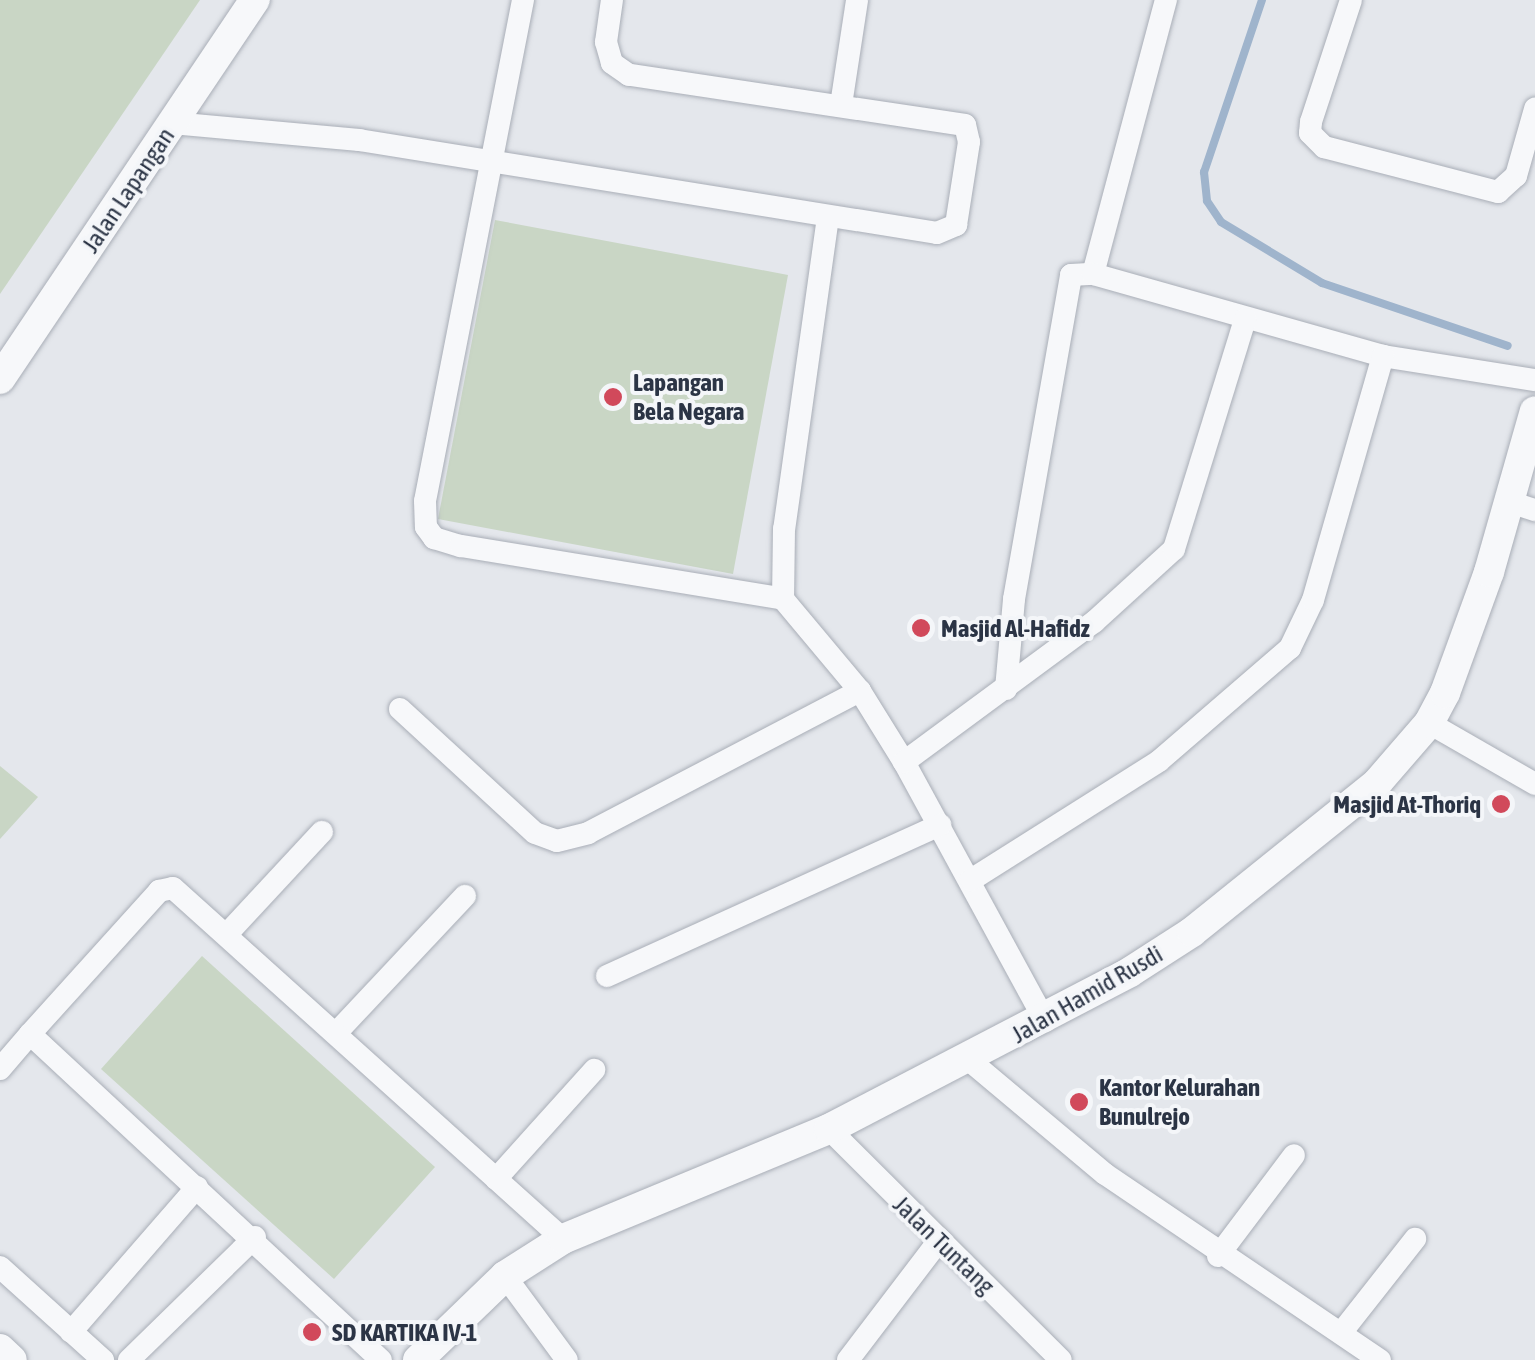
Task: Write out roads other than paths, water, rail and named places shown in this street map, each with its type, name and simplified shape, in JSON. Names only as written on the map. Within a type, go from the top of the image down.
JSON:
[{"type":"street","name":"Jalan Lapangan","points":[[0,379],[255,0]]},
{"type":"street","points":[[524,0],[496,162],[425,501],[426,527],[434,538],[461,546],[783,599],[860,691],[940,825],[1045,1021]]},
{"type":"street","points":[[172,123],[359,140],[828,217],[950,232],[963,196],[964,125],[629,75],[612,63],[606,42],[612,0]]},
{"type":"street","points":[[841,105],[857,0]]},
{"type":"street","points":[[1094,274],[1166,0]]},
{"type":"street","points":[[1350,0],[1310,133],[1324,147],[1498,192],[1516,176],[1535,109]]},
{"type":"street","points":[[783,599],[784,528],[828,217]]},
{"type":"street","points":[[1006,689],[1065,285],[1071,275],[1094,274],[1245,320],[1383,356],[1535,380]]},
{"type":"street","points":[[904,762],[1094,622],[1174,549],[1245,320]]},
{"type":"street","points":[[970,880],[1158,761],[1290,648],[1313,600],[1383,356]]},
{"type":"street","name":"Jalan Hamid Rusdi","points":[[418,1360],[505,1276],[563,1239],[829,1130],[1045,1021],[1192,932],[1377,783],[1429,724],[1522,506],[1535,411]]},
{"type":"street","points":[[400,710],[535,833],[558,840],[588,833],[860,691]]},
{"type":"street","points":[[1429,724],[1535,784]]},
{"type":"street","points":[[607,976],[940,825]]},
{"type":"street","points":[[228,932],[322,832]]},
{"type":"street","points":[[0,1069],[166,886],[228,932],[340,1030],[563,1239]]},
{"type":"street","points":[[340,1030],[465,896]]},
{"type":"street","points":[[30,1034],[254,1237],[381,1360]]},
{"type":"street","points":[[968,1060],[1105,1174],[1218,1256],[1380,1360]]},
{"type":"street","points":[[496,1179],[594,1070]]},
{"type":"street","name":"Jalan Tuntang","points":[[829,1130],[1057,1359]]},
{"type":"street","points":[[1218,1256],[1294,1155]]},
{"type":"street","points":[[71,1332],[197,1186]]},
{"type":"street","points":[[129,1360],[254,1237]]},
{"type":"street","points":[[1341,1333],[1416,1240]]},
{"type":"street","points":[[848,1360],[938,1242]]},
{"type":"street","points":[[0,1267],[103,1360]]},
{"type":"street","points":[[505,1276],[567,1360]]},
{"type":"street","points":[[0,1349],[12,1360]]},
{"type":"waterway","points":[[1262,0],[1204,172],[1207,201],[1221,222],[1322,283],[1508,346]]},
{"type":"place","name":"Lapangan Bela Negara","points":[[613,397]]},
{"type":"place","name":"Masjid Al-Hafidz","points":[[921,628]]},
{"type":"place","name":"Masjid At-Thoriq","points":[[1501,804]]},
{"type":"place","name":"Kantor Kelurahan Bunulrejo","points":[[1079,1102]]},
{"type":"place","name":"SD KARTIKA IV-1","points":[[312,1332]]}]
